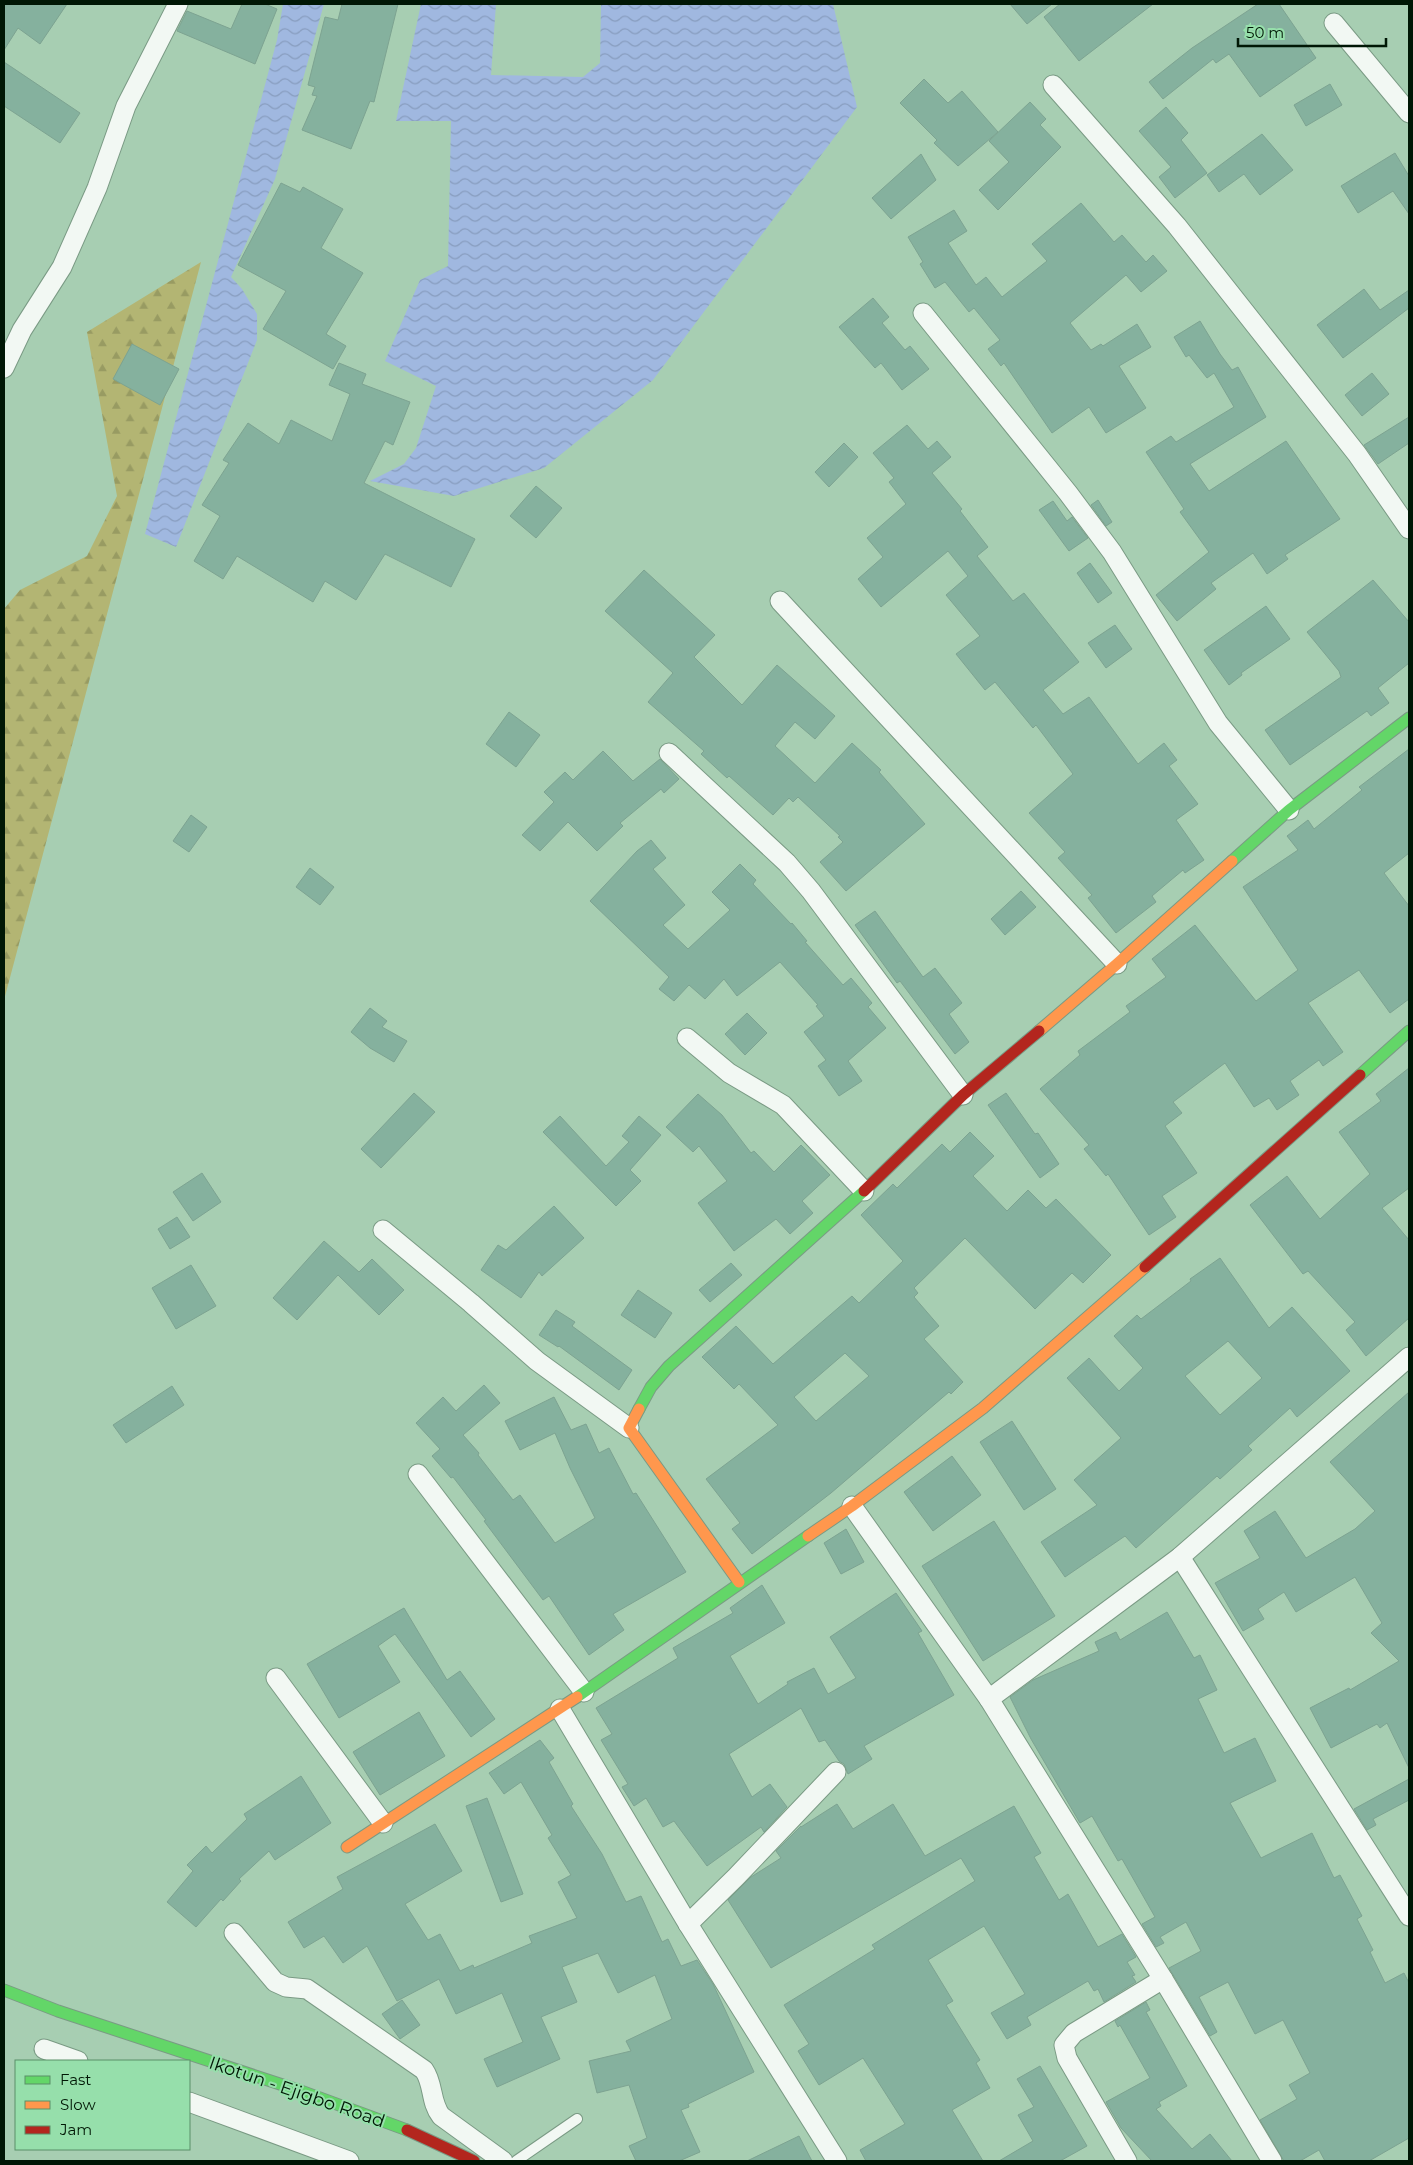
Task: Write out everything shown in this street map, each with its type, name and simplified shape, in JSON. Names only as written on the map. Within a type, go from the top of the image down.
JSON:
[{"type":"street","points":[[4,368],[22,330],[62,267],[97,188],[126,106],[178,4]]},
{"type":"street","points":[[1334,23],[1409,113]]},
{"type":"street","points":[[1053,86],[1176,226],[1357,454],[1409,529]]},
{"type":"street","points":[[923,313],[1068,493],[1112,552],[1218,723],[1289,810]]},
{"type":"street","points":[[780,601],[1117,964]]},
{"type":"street","points":[[629,1428],[651,1388],[669,1366],[864,1191],[963,1096],[1117,964],[1289,810],[1409,718]]},
{"type":"street","points":[[669,753],[787,863],[811,891],[963,1096]]},
{"type":"street","points":[[348,1847],[560,1709],[739,1582],[852,1506],[991,1402],[1409,1031]]},
{"type":"street","points":[[687,1038],[729,1073],[783,1105],[864,1191]]},
{"type":"street","points":[[383,1230],[537,1361],[629,1428],[739,1582]]},
{"type":"street","points":[[988,1699],[1180,1557],[1409,1357]]},
{"type":"street","points":[[418,1474],[584,1692]]},
{"type":"street","points":[[852,1506],[988,1699],[1163,1979],[1272,2161]]},
{"type":"street","points":[[1180,1557],[1409,1916]]},
{"type":"street","points":[[276,1678],[383,1823]]},
{"type":"street","points":[[560,1709],[688,1924],[837,2161]]},
{"type":"street","points":[[688,1924],[736,1877],[836,1772]]},
{"type":"street","points":[[234,1932],[276,1982],[286,1987],[307,1989],[424,2070],[430,2079],[434,2107],[441,2116],[503,2161]]},
{"type":"street","points":[[1127,2161],[1067,2058],[1064,2045],[1074,2033],[1163,1979]]},
{"type":"street","name":"Ikotun - Ejigbo Road","points":[[4,1990],[58,2011],[301,2091],[422,2136],[474,2161]]},
{"type":"street","points":[[44,2049],[75,2060]]},
{"type":"street","points":[[190,2102],[328,2158],[349,2161]]},
{"type":"lane","points":[[516,2161],[577,2119]]},
{"type":"green space","points":[[201,262],[4,1000],[4,609],[20,590],[87,556],[117,496],[87,332]]},
{"type":"water","points":[[283,4],[324,4],[275,179],[231,277],[242,289],[257,314],[257,340],[176,547],[145,534],[277,40]]},
{"type":"water","points":[[421,4],[496,4],[491,75],[583,77],[600,63],[601,4],[833,4],[857,107],[653,380],[544,468],[454,496],[370,481],[404,464],[416,448],[436,386],[385,361],[420,280],[448,266],[451,121],[396,121]]},
{"type":"building","points":[[4,4],[67,4],[40,44],[18,28],[4,50]]},
{"type":"building","points":[[242,4],[265,4],[277,9],[255,64],[177,31],[187,11],[231,29]]},
{"type":"building","points":[[342,4],[398,4],[374,102],[370,101],[351,149],[302,130],[317,96],[312,95],[315,87],[308,85],[325,17],[338,20]]},
{"type":"building","points":[[1010,4],[1052,4],[1027,24]]},
{"type":"building","points":[[1060,4],[1153,4],[1079,61],[1044,17]]},
{"type":"building","points":[[1258,4],[1279,4],[1316,58],[1260,97],[1229,54],[1216,63],[1213,59],[1163,99],[1149,82],[1192,48]]},
{"type":"building","points":[[4,62],[80,113],[60,143],[4,106]]},
{"type":"building","points":[[924,79],[948,103],[962,91],[998,132],[958,166],[934,143],[937,140],[900,103]]},
{"type":"building","points":[[1330,84],[1342,105],[1306,126],[1294,105]]},
{"type":"building","points":[[1030,102],[1046,119],[1040,125],[1061,147],[998,210],[979,190],[1009,162],[989,141]]},
{"type":"building","points":[[1166,107],[1188,133],[1181,140],[1207,173],[1175,198],[1159,177],[1171,167],[1139,131]]},
{"type":"building","points":[[1262,134],[1293,170],[1260,195],[1244,174],[1219,192],[1207,175]]},
{"type":"building","points":[[1395,153],[1409,176],[1409,214],[1393,191],[1358,213],[1341,186]]},
{"type":"building","points":[[921,154],[936,180],[891,219],[872,198]]},
{"type":"building","points":[[281,183],[300,192],[303,187],[343,209],[321,248],[363,273],[326,334],[346,346],[333,369],[263,329],[286,291],[238,265]]},
{"type":"building","points":[[1081,203],[1114,242],[1122,235],[1146,262],[1153,255],[1167,271],[1141,292],[1126,275],[1070,323],[1091,350],[1101,344],[1103,346],[1137,324],[1151,347],[1119,366],[1146,408],[1106,433],[1089,407],[1052,433],[1004,363],[1001,366],[988,349],[1000,340],[974,308],[969,312],[945,282],[935,288],[920,264],[923,262],[908,237],[954,210],[967,231],[948,243],[976,285],[986,277],[1002,297],[1047,261],[1032,244]]},
{"type":"building","points":[[1364,289],[1380,310],[1409,290],[1409,308],[1343,358],[1317,325]]},
{"type":"building","points":[[873,298],[889,317],[882,323],[905,350],[910,346],[929,369],[902,390],[881,363],[875,368],[839,327]]},
{"type":"building","points":[[1200,321],[1232,370],[1238,367],[1266,417],[1190,464],[1209,491],[1286,441],[1340,519],[1285,555],[1288,559],[1267,574],[1253,553],[1211,583],[1216,589],[1177,621],[1156,595],[1209,552],[1180,512],[1184,509],[1146,452],[1171,436],[1176,442],[1234,407],[1214,373],[1207,378],[1189,355],[1186,357],[1174,337]]},
{"type":"building","points":[[132,344],[179,369],[160,405],[113,379]]},
{"type":"building","points":[[339,363],[366,374],[362,384],[410,402],[393,445],[385,441],[364,483],[475,539],[451,587],[385,554],[356,600],[325,581],[313,602],[237,556],[223,579],[194,561],[220,516],[202,505],[229,463],[223,460],[248,423],[279,444],[291,420],[332,441],[350,394],[329,385]]},
{"type":"building","points":[[1372,373],[1389,394],[1362,416],[1345,395]]},
{"type":"building","points":[[1409,417],[1409,443],[1378,464],[1364,445]]},
{"type":"building","points":[[907,425],[928,449],[937,441],[951,457],[932,473],[962,509],[960,511],[988,547],[977,556],[1013,601],[1024,593],[1079,662],[1043,690],[1063,714],[1089,697],[1138,764],[1164,743],[1177,760],[1169,766],[1198,804],[1176,820],[1204,860],[1185,873],[1183,870],[1152,896],[1156,902],[1116,933],[1088,898],[1092,895],[1058,858],[1065,852],[1029,813],[1073,774],[1036,725],[1033,728],[995,682],[985,690],[956,654],[980,636],[946,595],[968,576],[948,551],[881,607],[858,579],[883,557],[867,538],[906,504],[889,482],[894,478],[873,453]]},
{"type":"building","points":[[844,443],[858,457],[829,487],[815,472]]},
{"type":"building","points":[[536,486],[562,508],[536,538],[510,516]]},
{"type":"building","points":[[1098,500],[1112,522],[1106,526],[1091,505]]},
{"type":"building","points":[[1053,501],[1067,521],[1072,517],[1088,538],[1069,551],[1039,510]]},
{"type":"building","points":[[1090,563],[1112,593],[1098,603],[1077,573]]},
{"type":"building","points":[[644,570],[715,635],[694,657],[742,705],[777,665],[835,716],[815,739],[795,722],[775,746],[815,783],[852,743],[881,770],[879,772],[925,824],[846,891],[820,862],[843,842],[838,837],[840,836],[798,797],[793,802],[789,798],[773,815],[729,776],[727,778],[701,754],[704,751],[648,702],[673,673],[605,611]]},
{"type":"building","points":[[1373,580],[1409,622],[1409,663],[1378,688],[1389,703],[1371,716],[1367,711],[1290,765],[1265,730],[1341,677],[1339,671],[1307,632]]},
{"type":"building","points":[[1266,606],[1290,639],[1241,673],[1242,675],[1229,685],[1204,650]]},
{"type":"building","points":[[1115,625],[1132,649],[1106,668],[1088,643]]},
{"type":"building","points":[[509,712],[540,735],[516,767],[486,744]]},
{"type":"building","points":[[1409,749],[1409,853],[1384,873],[1409,906],[1409,999],[1390,1013],[1359,970],[1308,1003],[1343,1052],[1323,1066],[1319,1060],[1290,1081],[1299,1095],[1277,1110],[1269,1098],[1254,1107],[1225,1063],[1173,1102],[1182,1113],[1165,1126],[1197,1173],[1162,1196],[1176,1217],[1149,1235],[1108,1174],[1106,1176],[1084,1149],[1089,1145],[1040,1089],[1080,1055],[1078,1051],[1130,1012],[1126,1006],[1166,977],[1152,959],[1195,925],[1256,1001],[1298,970],[1243,887],[1298,850],[1287,836],[1308,820],[1314,829],[1362,790],[1359,787]]},
{"type":"building","points":[[603,751],[633,781],[660,759],[679,779],[664,793],[661,789],[620,823],[623,826],[597,851],[568,822],[540,851],[522,835],[554,802],[544,792],[565,772],[573,780]]},
{"type":"building","points":[[191,815],[207,827],[189,852],[173,841]]},
{"type":"building","points":[[651,840],[666,858],[653,869],[685,905],[663,925],[688,949],[730,910],[712,892],[740,864],[756,880],[753,884],[792,923],[807,941],[805,942],[843,985],[851,978],[872,1003],[868,1007],[886,1028],[848,1061],[862,1081],[839,1096],[818,1066],[826,1060],[804,1032],[824,1016],[816,1006],[818,1005],[780,962],[737,996],[724,979],[705,999],[689,985],[674,1001],[659,989],[669,977],[590,901],[637,851]]},
{"type":"building","points":[[310,868],[334,887],[320,905],[296,887]]},
{"type":"building","points":[[1021,891],[1036,907],[1005,935],[991,919]]},
{"type":"building","points":[[875,911],[923,977],[935,968],[962,1003],[949,1014],[969,1042],[955,1054],[900,981],[897,983],[855,925]]},
{"type":"building","points":[[370,1008],[387,1021],[382,1027],[407,1041],[394,1062],[370,1048],[351,1032]]},
{"type":"building","points":[[747,1013],[767,1033],[745,1055],[725,1034]]},
{"type":"building","points":[[1409,1068],[1409,1188],[1382,1208],[1409,1240],[1409,1318],[1366,1356],[1346,1330],[1355,1322],[1308,1271],[1303,1274],[1250,1205],[1287,1176],[1320,1219],[1370,1174],[1339,1132],[1381,1101],[1376,1094]]},
{"type":"building","points":[[414,1093],[435,1112],[381,1168],[361,1149]]},
{"type":"building","points":[[1006,1093],[1035,1134],[1038,1133],[1059,1164],[1040,1178],[988,1105]]},
{"type":"building","points":[[698,1094],[722,1115],[751,1153],[754,1151],[774,1172],[801,1145],[830,1175],[802,1201],[813,1213],[790,1234],[776,1219],[734,1251],[698,1203],[727,1181],[699,1146],[693,1152],[666,1127]]},
{"type":"building","points":[[560,1116],[606,1166],[629,1142],[622,1136],[639,1116],[661,1135],[630,1170],[641,1181],[616,1206],[543,1132]]},
{"type":"building","points":[[970,1132],[994,1156],[973,1176],[1007,1211],[1028,1190],[1046,1208],[1056,1199],[1111,1255],[1083,1283],[1072,1273],[1035,1309],[965,1238],[914,1288],[918,1293],[914,1297],[939,1326],[924,1339],[963,1382],[831,1493],[752,1554],[732,1529],[740,1523],[706,1479],[778,1425],[739,1384],[734,1389],[702,1357],[736,1326],[773,1364],[852,1296],[859,1303],[903,1261],[861,1215],[893,1184],[897,1188],[942,1144],[950,1152]],"holes":[[[845,1353],[869,1376],[816,1421],[794,1397]]]},
{"type":"building","points":[[202,1173],[221,1202],[193,1221],[173,1192]]},
{"type":"building","points":[[554,1206],[584,1238],[542,1276],[539,1272],[521,1298],[481,1270],[498,1245],[506,1250]]},
{"type":"building","points":[[177,1217],[190,1237],[170,1249],[158,1229]]},
{"type":"building","points":[[324,1241],[359,1272],[372,1259],[404,1290],[379,1315],[338,1275],[297,1320],[273,1298]]},
{"type":"building","points":[[1220,1258],[1269,1328],[1292,1307],[1350,1371],[1297,1417],[1290,1408],[1248,1446],[1252,1450],[1220,1479],[1217,1476],[1136,1548],[1125,1536],[1065,1577],[1041,1542],[1097,1505],[1074,1480],[1121,1438],[1067,1378],[1089,1358],[1119,1391],[1143,1368],[1114,1336],[1137,1315],[1141,1319],[1191,1281],[1190,1279]],"holes":[[[1228,1341],[1262,1378],[1220,1415],[1185,1376]]]},
{"type":"building","points":[[731,1263],[742,1275],[710,1302],[699,1290]]},
{"type":"building","points":[[191,1265],[216,1306],[176,1329],[152,1288]]},
{"type":"building","points":[[638,1290],[672,1313],[655,1338],[621,1315]]},
{"type":"building","points":[[556,1310],[575,1322],[572,1326],[632,1370],[619,1390],[559,1346],[539,1335]]},
{"type":"building","points":[[484,1385],[500,1403],[463,1435],[479,1453],[478,1455],[513,1500],[520,1495],[555,1543],[595,1518],[555,1433],[520,1450],[505,1421],[554,1397],[571,1430],[586,1424],[599,1453],[609,1448],[633,1494],[636,1493],[686,1572],[613,1614],[624,1630],[589,1655],[549,1596],[543,1600],[453,1477],[451,1478],[432,1456],[440,1449],[416,1423],[443,1397],[456,1411]]},
{"type":"building","points":[[172,1386],[184,1405],[126,1443],[113,1425]]},
{"type":"building","points":[[1409,1392],[1409,1768],[1387,1723],[1380,1728],[1377,1724],[1331,1748],[1310,1708],[1349,1688],[1350,1690],[1399,1661],[1371,1633],[1382,1623],[1355,1577],[1296,1612],[1284,1592],[1258,1609],[1264,1619],[1243,1631],[1215,1583],[1260,1558],[1244,1531],[1275,1511],[1306,1558],[1355,1529],[1375,1511],[1330,1462]]},
{"type":"building","points":[[1012,1421],[1056,1489],[1024,1510],[980,1442]]},
{"type":"building","points":[[952,1456],[981,1495],[933,1531],[904,1492]]},
{"type":"building","points":[[994,1521],[1055,1616],[983,1661],[922,1566]]},
{"type":"building","points":[[846,1529],[864,1562],[841,1574],[824,1543]]},
{"type":"building","points":[[762,1585],[785,1623],[730,1656],[758,1704],[788,1684],[787,1682],[814,1668],[828,1694],[856,1678],[830,1637],[896,1593],[922,1631],[918,1633],[954,1695],[864,1746],[872,1759],[848,1774],[844,1764],[839,1761],[825,1740],[819,1742],[801,1708],[729,1754],[752,1797],[770,1784],[787,1807],[764,1832],[761,1827],[707,1866],[674,1821],[663,1827],[646,1798],[634,1806],[622,1787],[628,1784],[601,1740],[612,1734],[596,1708],[678,1658],[673,1648],[733,1613],[730,1608]]},
{"type":"building","points":[[404,1608],[447,1680],[460,1671],[495,1719],[471,1737],[395,1634],[378,1646],[400,1682],[339,1718],[307,1664]]},
{"type":"building","points":[[1167,1612],[1194,1658],[1200,1655],[1217,1690],[1198,1699],[1224,1753],[1255,1738],[1276,1781],[1230,1803],[1261,1858],[1312,1833],[1334,1878],[1340,1875],[1362,1916],[1357,1919],[1373,1950],[1370,1952],[1385,1983],[1404,1973],[1409,1983],[1409,2138],[1369,2161],[1325,2161],[1319,2150],[1300,2161],[1284,2161],[1260,2120],[1297,2099],[1289,2085],[1310,2073],[1283,2020],[1255,2034],[1228,1982],[1199,1997],[1217,2032],[1210,2036],[1169,1968],[1201,1951],[1186,1922],[1160,1937],[1164,1943],[1156,1947],[1142,1924],[1155,1917],[1122,1859],[1118,1861],[1092,1816],[1080,1823],[1031,1739],[1010,1697],[1033,1680],[1099,1651],[1095,1642],[1116,1632],[1120,1640]]},
{"type":"building","points":[[419,1712],[445,1756],[380,1795],[353,1752]]},
{"type":"building","points":[[540,1740],[554,1758],[549,1762],[573,1804],[571,1806],[602,1854],[626,1902],[641,1896],[662,1942],[668,1939],[681,1966],[697,1960],[713,1984],[754,2072],[688,2104],[689,2107],[681,2110],[700,2152],[679,2161],[636,2161],[629,2146],[647,2138],[629,2085],[597,2093],[589,2061],[631,2051],[626,2041],[672,2019],[655,1975],[618,1993],[598,1953],[562,1967],[577,2002],[541,2017],[560,2059],[497,2087],[484,2059],[523,2042],[502,1993],[456,2014],[439,1979],[397,2001],[367,1946],[343,1963],[324,1936],[304,1948],[288,1922],[343,1889],[337,1877],[435,1824],[462,1871],[405,1904],[428,1940],[440,1934],[460,1971],[473,1965],[474,1968],[532,1943],[529,1936],[577,1918],[558,1882],[571,1875],[548,1838],[552,1835],[521,1782],[504,1794],[489,1773]]},
{"type":"building","points":[[301,1776],[331,1823],[275,1860],[269,1851],[239,1879],[241,1881],[223,1901],[221,1899],[196,1927],[167,1902],[193,1871],[187,1865],[206,1846],[212,1853],[247,1819],[244,1814]]},
{"type":"building","points":[[1409,1779],[1409,1800],[1373,1819],[1376,1825],[1367,1830],[1354,1809]]},
{"type":"building","points":[[487,1798],[523,1894],[501,1902],[466,1806]]},
{"type":"building","points":[[837,1804],[853,1829],[893,1804],[925,1856],[1014,1806],[1041,1853],[1034,1857],[1059,1900],[1068,1894],[1098,1947],[1122,1934],[1136,1957],[1127,1962],[1135,1975],[1132,1976],[1136,1982],[1104,2002],[1098,1989],[1094,1991],[1088,1981],[1027,2017],[1031,2025],[1007,2039],[991,2013],[1025,1994],[984,1926],[928,1960],[953,2001],[946,2005],[980,2060],[976,2063],[990,2088],[952,2110],[983,2161],[866,2161],[860,2150],[905,2124],[863,2058],[819,2085],[798,2051],[809,2044],[784,2005],[875,1949],[872,1945],[975,1881],[961,1858],[771,1968],[728,1900],[751,1877],[781,1858],[776,1851],[801,1826]]},
{"type":"building","points":[[402,2000],[420,2025],[400,2039],[382,2014]]},
{"type":"building","points":[[1146,2002],[1150,2010],[1146,2012],[1187,2086],[1159,2102],[1161,2106],[1156,2109],[1192,2149],[1210,2134],[1232,2161],[1152,2161],[1121,2128],[1106,2102],[1150,2078],[1120,2025],[1118,2027],[1115,2021]]},
{"type":"building","points":[[1040,2066],[1087,2146],[1060,2161],[999,2161],[1033,2141],[1018,2115],[1034,2107],[1017,2079]]},
{"type":"building","points":[[799,2136],[812,2161],[747,2161]]},
{"type":"traffic: fast","points":[[1232,861],[1289,810],[1409,718]]},
{"type":"traffic: fast","points":[[1360,1075],[1409,1031]]},
{"type":"traffic: fast","points":[[639,1409],[651,1387],[669,1366],[864,1191]]},
{"type":"traffic: fast","points":[[577,1697],[808,1536]]},
{"type":"traffic: fast","points":[[4,1990],[58,2011],[301,2091],[407,2130]]},
{"type":"traffic: slow","points":[[1039,1031],[1232,861]]},
{"type":"traffic: slow","points":[[808,1536],[852,1506],[983,1408],[1145,1267]]},
{"type":"traffic: slow","points":[[639,1409],[629,1428],[739,1582]]},
{"type":"traffic: slow","points":[[347,1847],[577,1697]]},
{"type":"traffic: jam","points":[[864,1191],[963,1095],[1039,1031]]},
{"type":"traffic: jam","points":[[1145,1267],[1360,1075]]},
{"type":"traffic: jam","points":[[407,2130],[474,2161]]}]
